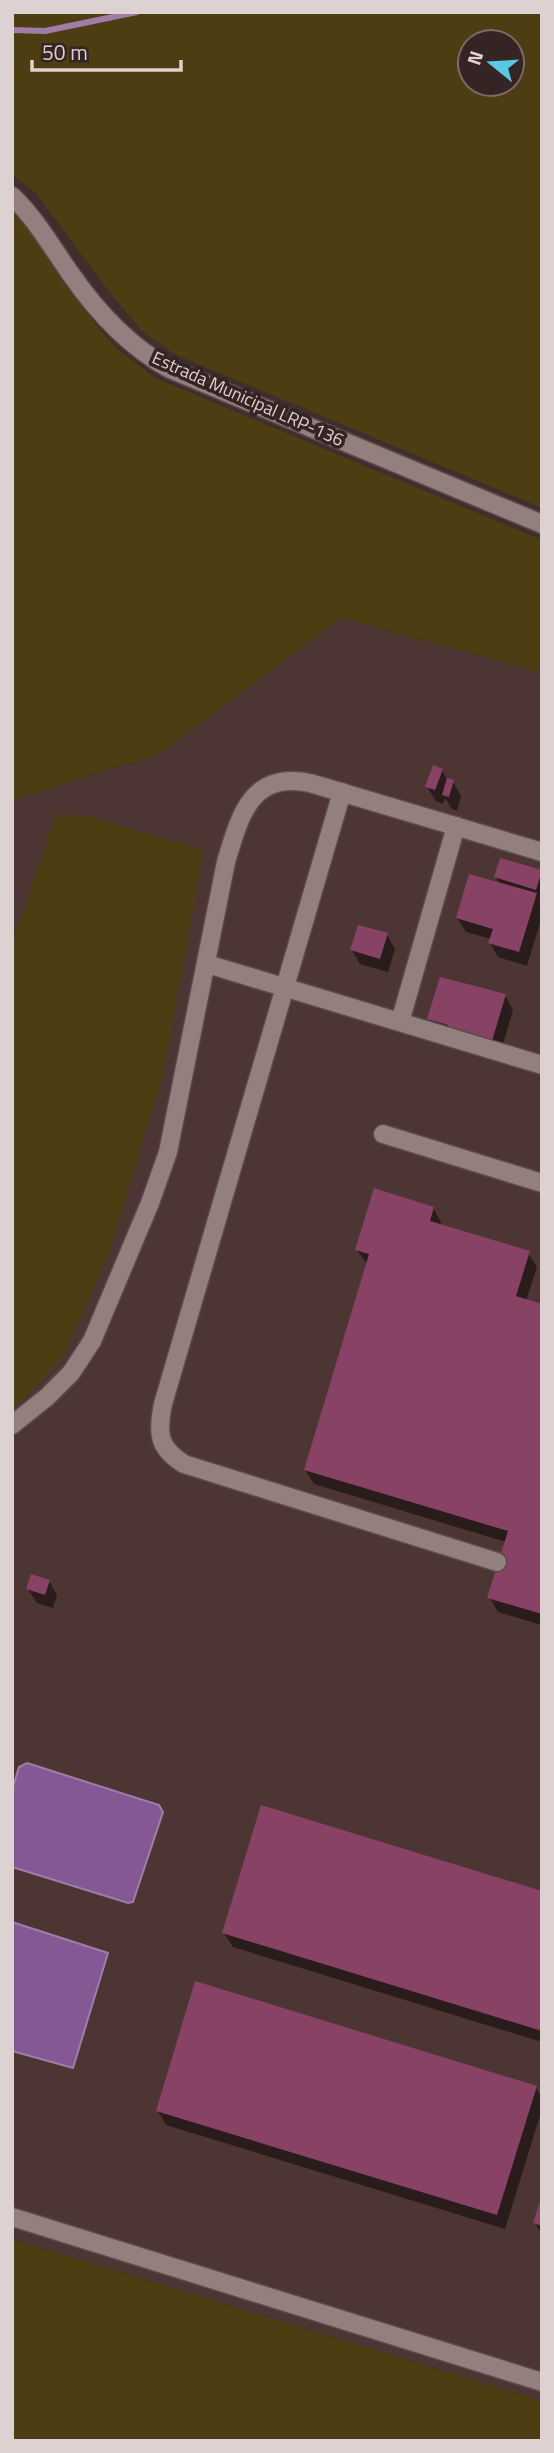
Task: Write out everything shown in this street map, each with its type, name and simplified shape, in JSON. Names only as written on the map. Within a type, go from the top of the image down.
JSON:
[{"type":"street","name":"Estrada Municipal LRP-136","points":[[12,196],[38,225],[99,312],[122,336],[148,357],[170,369],[542,524]]},
{"type":"street","points":[[12,1425],[47,1397],[71,1373],[92,1341],[150,1203],[168,1152],[232,843],[246,808],[259,790],[273,782],[287,779],[310,783],[542,852]]},
{"type":"street","points":[[342,792],[163,1404],[160,1436],[162,1444],[171,1456],[184,1464],[497,1562]]},
{"type":"street","points":[[400,1022],[456,826]]},
{"type":"street","points":[[207,964],[542,1065]]},
{"type":"street","points":[[383,1134],[542,1183]]},
{"type":"street","points":[[12,2217],[542,2382]]},
{"type":"shaded area","points":[[12,12],[542,12],[542,508],[174,354],[142,331],[104,285],[36,193],[12,175]]},
{"type":"shaded area","points":[[12,209],[25,223],[58,275],[114,346],[155,378],[542,540],[542,673],[342,618],[159,754],[12,800]]},
{"type":"shaded area","points":[[342,618],[542,673],[542,2401],[12,2239],[12,800],[159,754]]},
{"type":"shaded area","points":[[56,814],[88,816],[204,850],[162,1079],[108,1256],[64,1355],[22,1401],[12,1407],[12,945]]},
{"type":"shaded area","points":[[27,1763],[159,1805],[163,1812],[133,1902],[128,1903],[12,1867],[12,1790],[19,1767]]},
{"type":"shaded area","points":[[12,1922],[108,1953],[73,2068],[12,2051]]},
{"type":"shaded area","points":[[12,2239],[542,2401],[542,2441],[12,2441]]},
{"type":"building","points":[[433,765],[443,769],[435,790],[425,787]]},
{"type":"building","points":[[447,778],[454,780],[449,797],[442,795]]},
{"type":"building","points":[[500,858],[542,870],[536,890],[494,877]]},
{"type":"building","points":[[469,874],[537,893],[519,952],[488,943],[493,929],[456,918]]},
{"type":"building","points":[[358,925],[388,933],[380,959],[350,950]]},
{"type":"building","points":[[440,977],[506,994],[492,1041],[447,1028],[448,1025],[427,1019]]},
{"type":"building","points":[[374,1188],[434,1207],[430,1221],[530,1251],[516,1296],[542,1304],[542,1614],[487,1598],[508,1531],[304,1470],[369,1254],[355,1250]]},
{"type":"building","points":[[31,1574],[50,1580],[45,1595],[26,1589]]},
{"type":"building","points":[[261,1805],[542,1891],[542,2031],[222,1933]]},
{"type":"building","points":[[195,1981],[537,2086],[497,2215],[156,2111]]},
{"type":"building","points":[[542,2198],[542,2226],[533,2223]]},
{"type":"waterway","points":[[12,30],[45,31],[137,12]]}]
